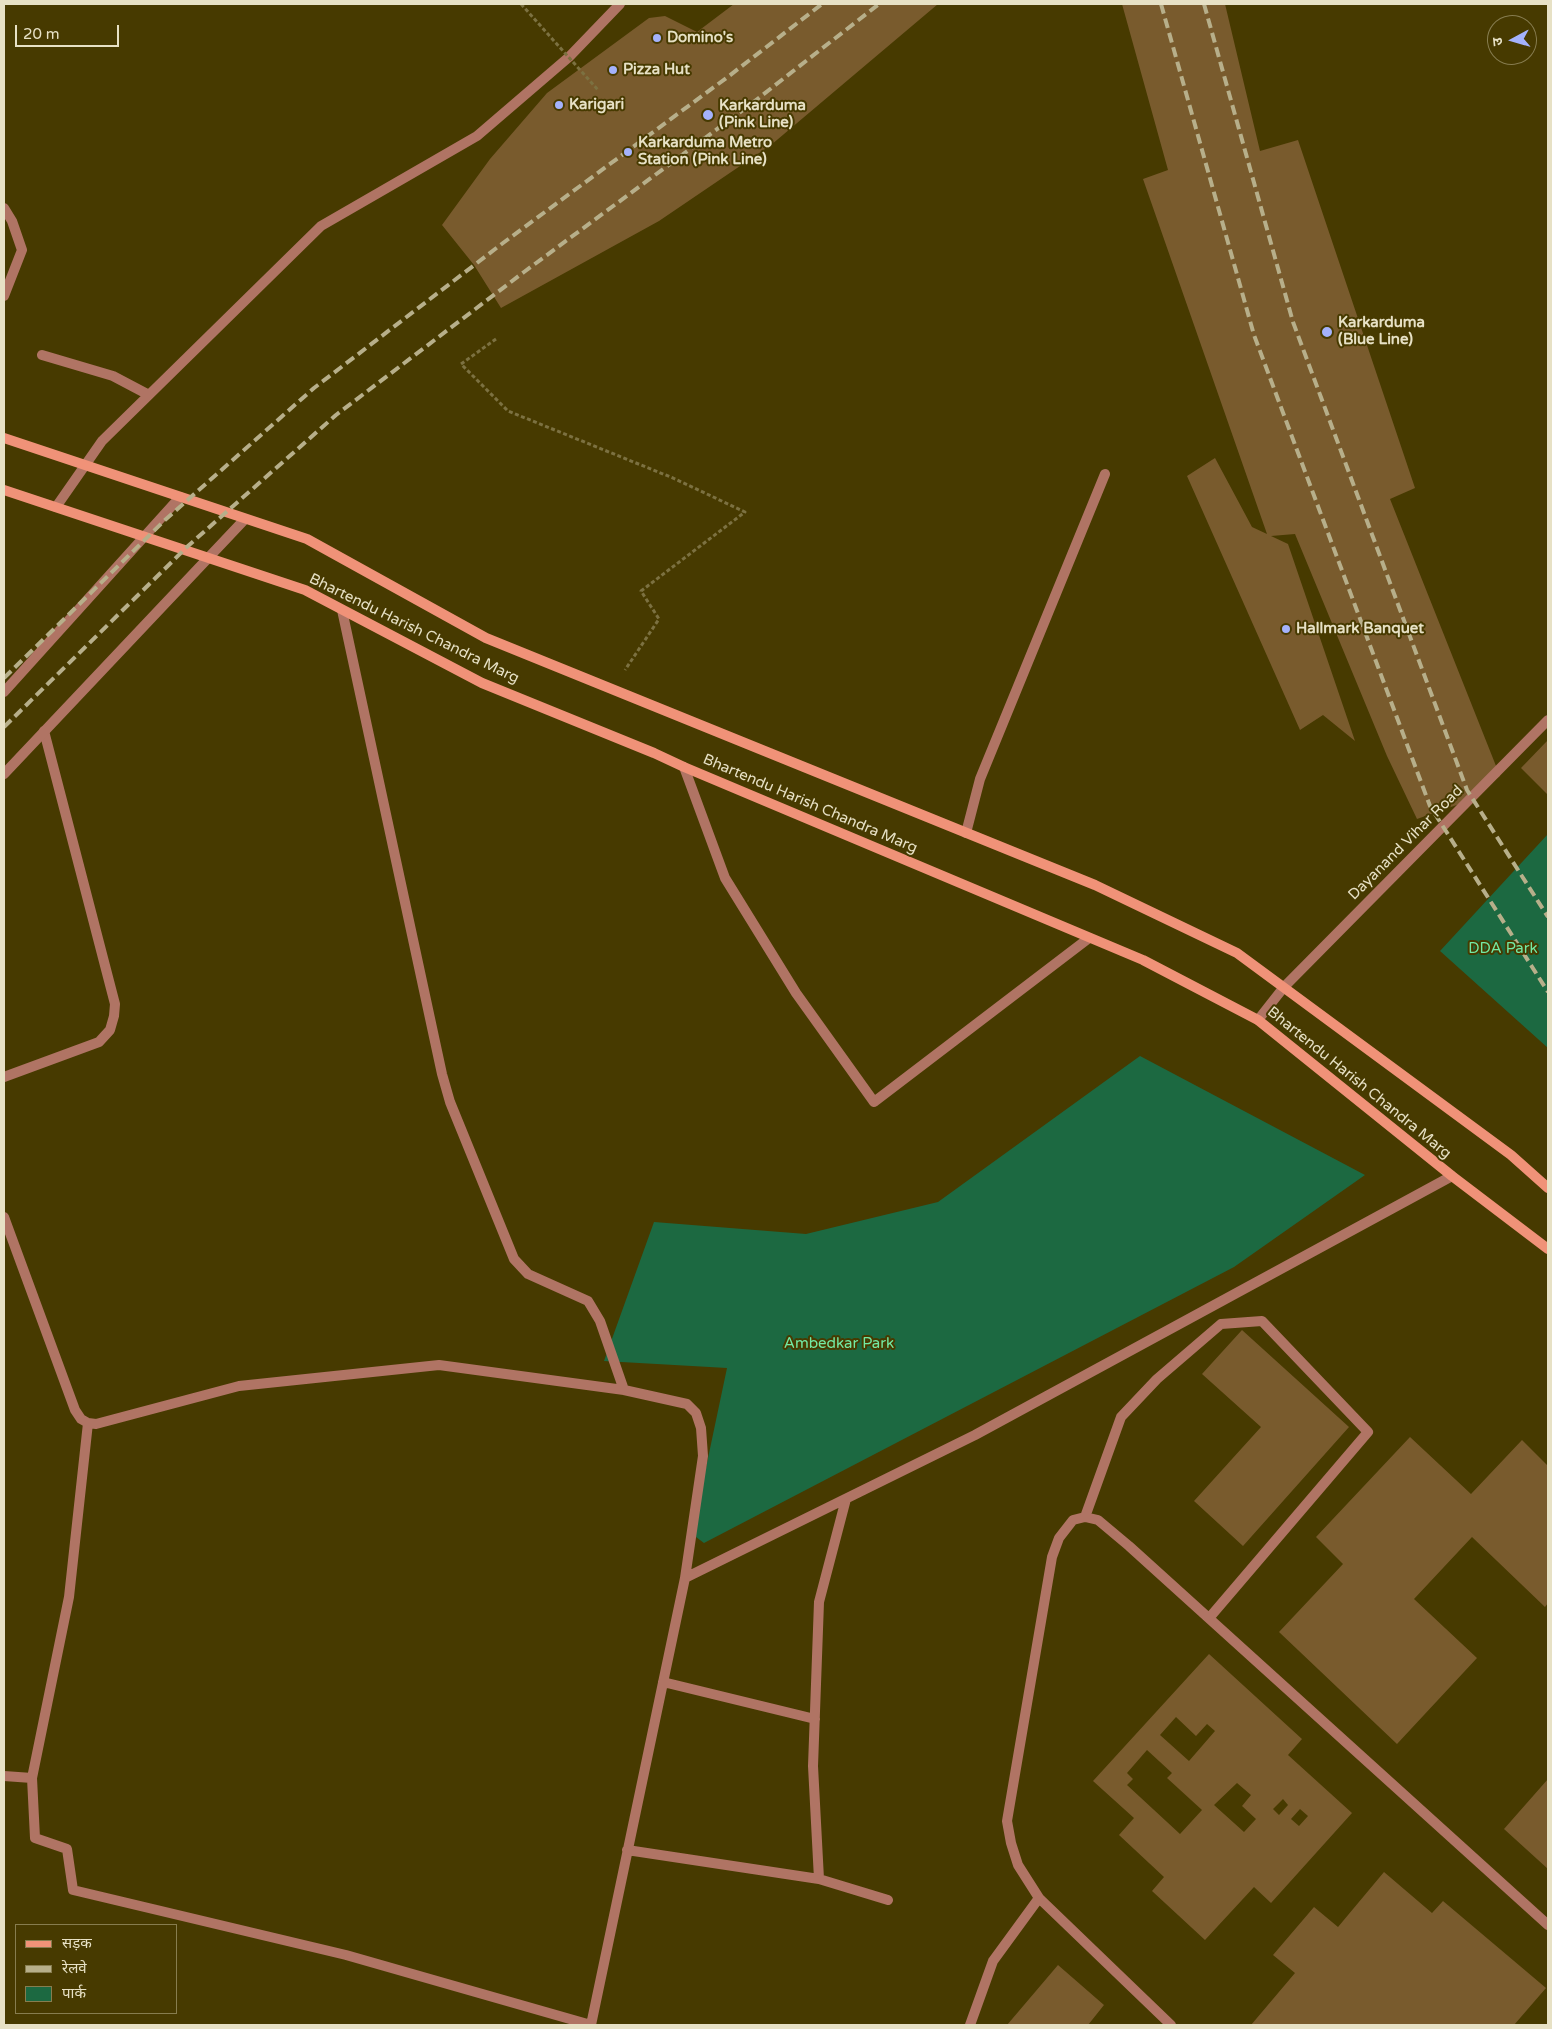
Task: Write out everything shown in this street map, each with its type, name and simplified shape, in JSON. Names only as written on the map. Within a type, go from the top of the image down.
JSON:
[{"type":"main road","name":"Bhartendu Harish Chandra Marg","points":[[4,438],[307,540],[486,638],[1095,885],[1237,953],[1511,1155],[1548,1188]]},
{"type":"main road","name":"Bhartendu Harish Chandra Marg","points":[[4,490],[305,590],[482,683],[654,753],[1143,960],[1258,1020],[1452,1176],[1548,1249]]},
{"type":"street","points":[[56,507],[102,441],[321,226],[478,136],[569,57],[620,4]]},
{"type":"street","points":[[4,208],[16,228],[22,250],[4,296]]},
{"type":"street","points":[[42,355],[113,376],[149,395]]},
{"type":"street","points":[[966,832],[980,779],[1105,474]]},
{"type":"street","points":[[4,692],[180,497]]},
{"type":"street","points":[[4,774],[245,519]]},
{"type":"street","points":[[342,610],[442,1074],[450,1102],[514,1259],[528,1274],[588,1301],[600,1322],[624,1390]]},
{"type":"street","name":"Dayanand Vihar Road","points":[[1258,1020],[1284,987],[1548,720]]},
{"type":"street","points":[[4,1077],[99,1042],[110,1030],[114,1016],[115,1004],[44,731]]},
{"type":"street","points":[[684,767],[724,878],[796,993],[874,1102],[1089,938]]},
{"type":"street","points":[[685,1578],[975,1435],[1452,1176]]},
{"type":"street","points":[[4,1220],[75,1410],[81,1419],[88,1424],[96,1424],[239,1386],[439,1365],[624,1390],[688,1404],[696,1413],[701,1428],[703,1456],[685,1578],[591,2025],[346,1954],[73,1890],[67,1849],[35,1838],[32,1778],[69,1597],[88,1424]]},
{"type":"street","points":[[1085,1517],[1121,1417],[1157,1379],[1221,1324],[1262,1321],[1368,1432],[1210,1617]]},
{"type":"street","points":[[819,1879],[813,1766],[819,1602],[846,1499]]},
{"type":"street","points":[[1171,2025],[1038,1898],[1018,1866],[1007,1822],[1052,1557],[1059,1538],[1073,1520],[1085,1517],[1098,1520],[1210,1617],[1548,1925]]},
{"type":"street","points":[[663,1682],[815,1719]]},
{"type":"street","points":[[4,1776],[32,1778]]},
{"type":"street","points":[[627,1850],[819,1879],[888,1900]]},
{"type":"street","points":[[970,2025],[993,1961],[1038,1898]]},
{"type":"path","points":[[520,4],[598,90]]},
{"type":"path","points":[[496,339],[461,364],[508,411],[673,478],[745,512],[641,590],[659,619],[612,689]]},
{"type":"green space","name":"DDA Park","points":[[1548,834],[1548,1048],[1440,951]]},
{"type":"green space","name":"Ambedkar Park","points":[[1140,1056],[1365,1175],[1234,1267],[704,1543],[692,1534],[727,1368],[604,1361],[654,1222],[806,1234],[938,1202]]},
{"type":"building","name":"Karkarduma Metro Station (Pink Line)","points":[[734,4],[938,4],[771,145],[659,221],[501,308],[474,265],[442,225],[490,159],[547,93],[649,18],[665,16],[697,32]]},
{"type":"building","name":"Karkarduma (Blue Line)","points":[[1122,4],[1225,4],[1260,151],[1298,140],[1415,488],[1390,499],[1500,776],[1468,801],[1417,819],[1387,756],[1295,534],[1271,536],[1288,544],[1355,741],[1323,715],[1300,730],[1187,476],[1215,458],[1252,527],[1267,534],[1143,179],[1168,170]]},
{"type":"building","points":[[1548,740],[1548,795],[1521,768]]},
{"type":"building","points":[[1242,1330],[1349,1427],[1243,1546],[1194,1501],[1261,1427],[1202,1374]]},
{"type":"building","points":[[1410,1437],[1471,1494],[1522,1440],[1548,1466],[1548,1603],[1545,1607],[1472,1537],[1414,1599],[1477,1658],[1397,1744],[1279,1632],[1343,1564],[1316,1537]]},
{"type":"building","points":[[1209,1654],[1302,1739],[1288,1755],[1352,1813],[1271,1903],[1254,1887],[1205,1940],[1152,1891],[1164,1877],[1119,1835],[1134,1818],[1093,1781]],"holes":[[[1176,1717],[1196,1736],[1207,1724],[1215,1731],[1189,1761],[1160,1735]],[[1147,1750],[1172,1773],[1167,1778],[1202,1810],[1180,1834],[1127,1785],[1133,1779],[1127,1773]],[[1237,1783],[1251,1795],[1242,1806],[1256,1819],[1244,1832],[1214,1805]],[[1283,1799],[1288,1805],[1279,1815],[1273,1809]],[[1300,1809],[1308,1816],[1299,1826],[1291,1819]]]},
{"type":"building","points":[[1548,1779],[1548,1869],[1504,1829]]},
{"type":"building","points":[[1384,1872],[1432,1913],[1443,1901],[1546,1988],[1514,2025],[1251,2025],[1295,1973],[1273,1955],[1314,1907],[1338,1927]]},
{"type":"building","points":[[1058,1965],[1104,2005],[1088,2025],[1007,2025]]},
{"type":"railway","points":[[4,678],[165,520],[314,388],[503,243],[729,76],[822,4]]},
{"type":"railway","points":[[4,727],[188,546],[336,415],[524,272],[751,104],[879,4]]},
{"type":"railway","points":[[1161,4],[1254,335],[1430,806],[1548,992]]},
{"type":"railway","points":[[1204,4],[1293,322],[1467,790],[1548,917]]},
{"type":"place","name":"Domino's","points":[[657,38]]},
{"type":"place","name":"Pizza Hut","points":[[613,70]]},
{"type":"place","name":"Karigari","points":[[559,105]]},
{"type":"place","name":"Karkarduma (Pink Line)","points":[[708,115]]},
{"type":"place","name":"Karkarduma Metro Station (Pink Line)","points":[[628,152]]},
{"type":"place","name":"Karkarduma (Blue Line)","points":[[1327,332]]},
{"type":"place","name":"Hallmark Banquet","points":[[1286,629]]}]
